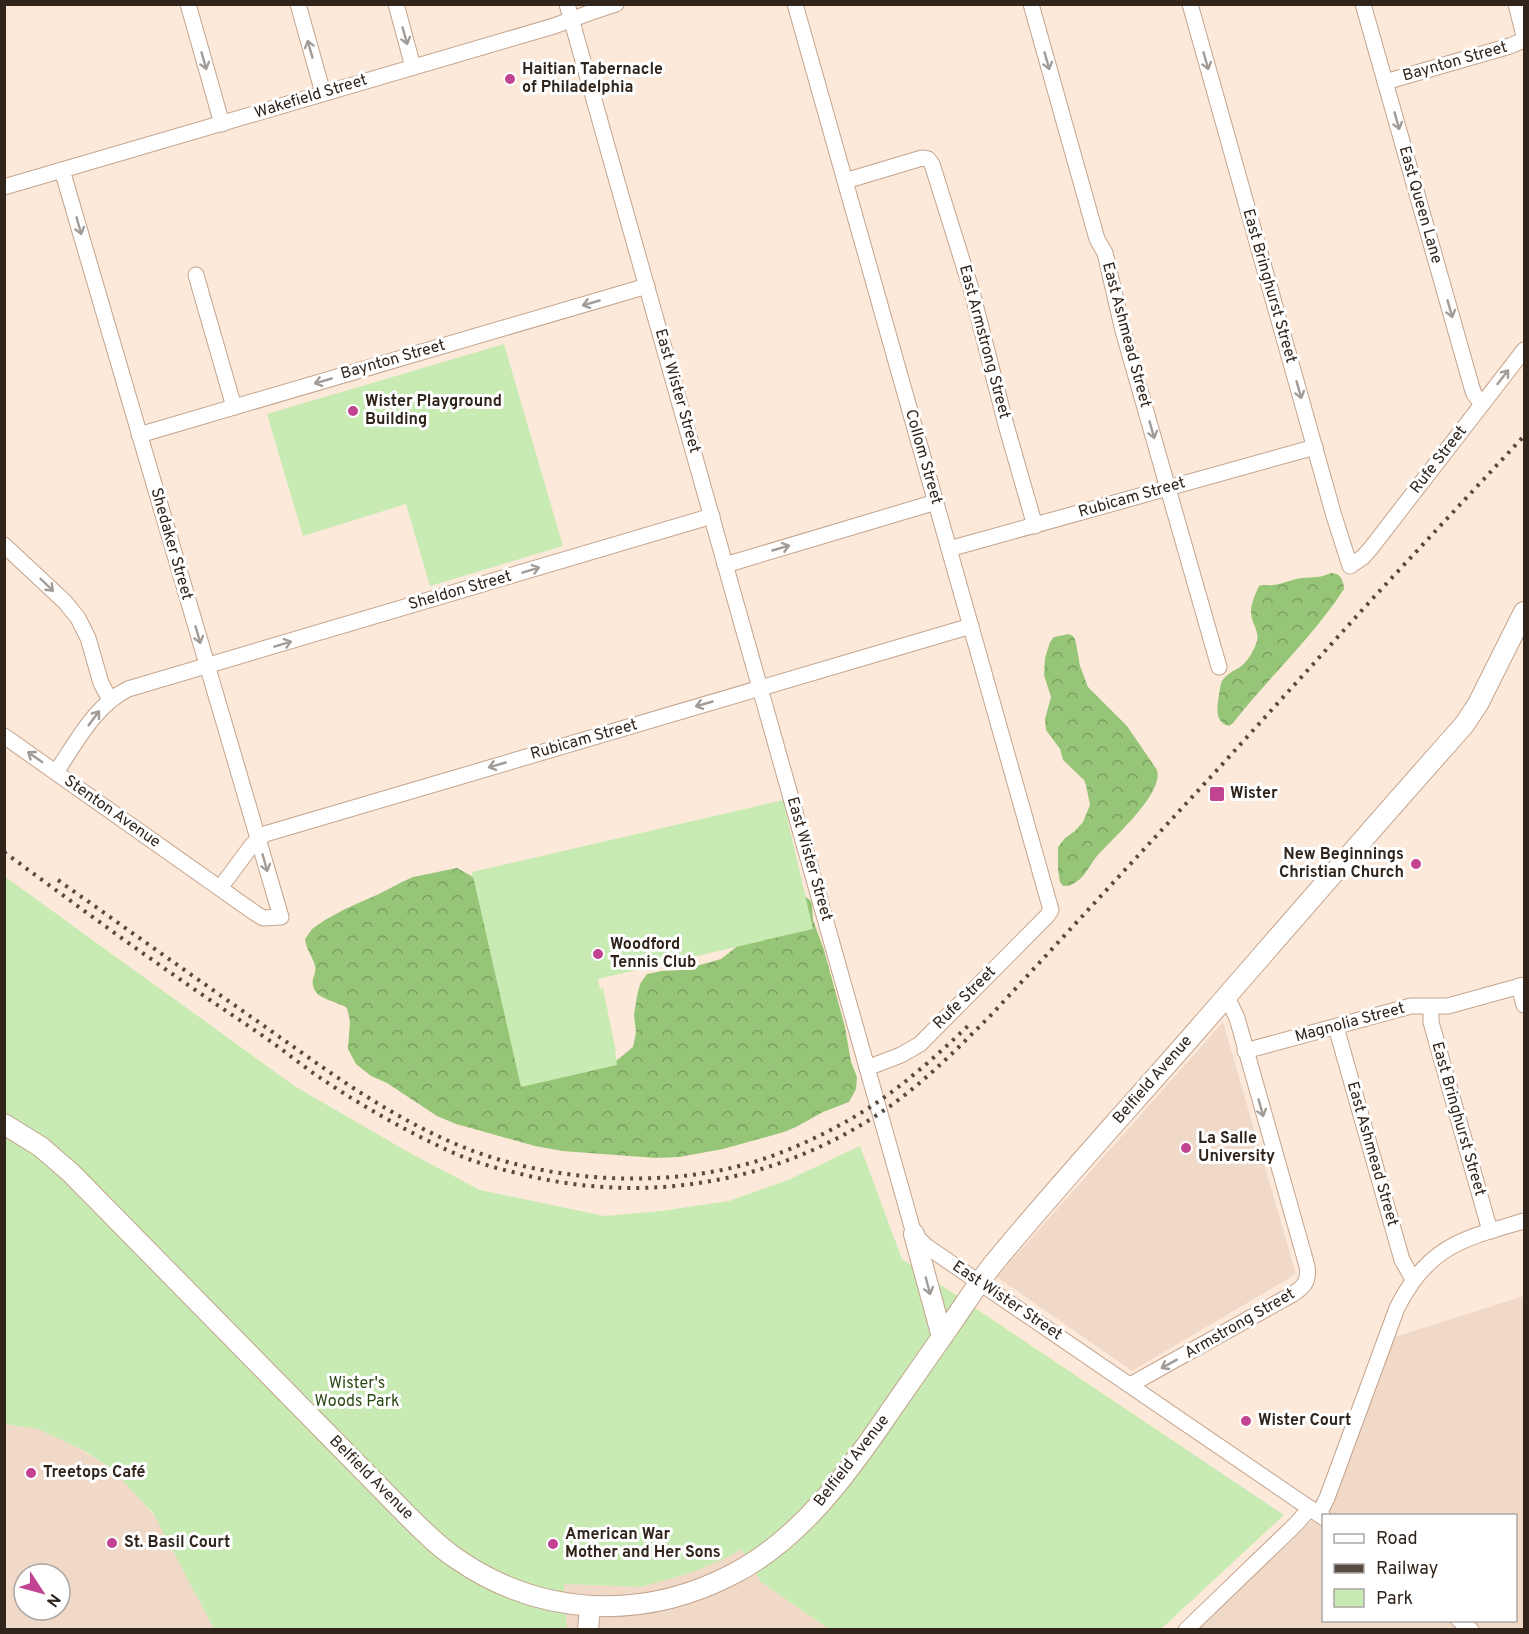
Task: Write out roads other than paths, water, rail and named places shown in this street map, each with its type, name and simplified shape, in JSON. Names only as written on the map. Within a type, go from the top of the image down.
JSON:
[{"type":"street","points":[[188,4],[222,124]]},
{"type":"street","points":[[298,4],[323,93]]},
{"type":"street","points":[[396,4],[413,67]]},
{"type":"street","name":"Wakefield Street","points":[[4,188],[554,26],[569,12],[616,4]]},
{"type":"street","name":"Collom Street","points":[[795,4],[1051,910]]},
{"type":"street","name":"East Ashmead Street","points":[[1031,4],[1097,239],[1104,253],[1123,331],[1219,667]]},
{"type":"street","name":"East Bringhurst Street","points":[[1190,4],[1350,566]]},
{"type":"street","name":"East Queen Lane","points":[[1363,4],[1472,388],[1482,404]]},
{"type":"street","points":[[1516,4],[1524,38]]},
{"type":"street","name":"East Wister Street","points":[[569,12],[914,1234],[926,1246],[1317,1513]]},
{"type":"street","name":"Baynton Street","points":[[1385,82],[1510,46],[1524,38]]},
{"type":"street","name":"East Armstrong Street","points":[[845,181],[922,158],[928,159],[932,164],[972,292],[1035,526]]},
{"type":"street","name":"Shedaker Street","points":[[62,170],[280,917]]},
{"type":"street","points":[[196,274],[234,406]]},
{"type":"street","name":"Baynton Street","points":[[139,435],[647,286]]},
{"type":"street","name":"Rufe Street","points":[[1350,566],[1367,552],[1524,350]]},
{"type":"street","name":"Rubicam Street","points":[[949,549],[1315,447]]},
{"type":"street","points":[[725,565],[936,502]]},
{"type":"street","name":"Sheldon Street","points":[[110,700],[128,689],[712,516]]},
{"type":"street","points":[[4,545],[78,618],[88,638],[101,685],[110,700],[94,717],[56,772]]},
{"type":"street","name":"Belfield Avenue","points":[[4,1124],[41,1148],[71,1173],[441,1547],[476,1570],[516,1590],[559,1602],[608,1607],[648,1603],[688,1594],[731,1575],[766,1553],[802,1522],[840,1480],[876,1432],[979,1282],[1046,1202],[1464,725],[1478,704],[1524,612]]},
{"type":"street","name":"Rubicam Street","points":[[258,838],[271,832],[971,626]]},
{"type":"street","name":"Stenton Avenue","points":[[4,736],[263,918],[280,917]]},
{"type":"street","points":[[220,888],[258,838]]},
{"type":"street","name":"Rufe Street","points":[[867,1068],[901,1055],[920,1044],[1051,910]]},
{"type":"street","points":[[1522,985],[1524,1005]]},
{"type":"street","name":"Magnolia Street","points":[[1245,1051],[1411,1006],[1448,1006],[1522,985]]},
{"type":"street","name":"Armstrong Street","points":[[1130,1385],[1293,1294],[1307,1282],[1307,1266],[1237,1018],[1227,996]]},
{"type":"street","name":"East Bringhurst Street","points":[[1431,1007],[1431,1022],[1490,1231]]},
{"type":"street","name":"East Ashmead Street","points":[[1336,1027],[1402,1260],[1413,1279]]},
{"type":"street","points":[[1186,1629],[1288,1532],[1317,1513],[1327,1498],[1397,1308],[1413,1279],[1435,1257],[1449,1247],[1470,1237],[1524,1221]]},
{"type":"street","points":[[914,1234],[942,1337]]},
{"type":"street","points":[[588,1629],[590,1606]]},
{"type":"railway","points":[[4,852],[316,1075],[384,1117],[456,1154],[488,1166],[521,1174],[567,1183],[613,1188],[660,1187],[705,1182],[750,1172],[794,1158],[837,1139],[893,1104],[952,1054],[993,1013],[1524,436]]},
{"type":"railway","points":[[58,880],[361,1093],[411,1122],[463,1147],[536,1169],[575,1175],[655,1178],[695,1175],[733,1168],[769,1157],[804,1143],[874,1105],[916,1073],[968,1026]]},
{"type":"place","name":"Haitian Tabernacle of Philadelphia","points":[[510,79]]},
{"type":"place","name":"Wister Playground Building","points":[[353,411]]},
{"type":"place","name":"Wister","points":[[1217,794]]},
{"type":"place","name":"New Beginnings Christian Church","points":[[1416,864]]},
{"type":"place","name":"Woodford Tennis Club","points":[[598,954]]},
{"type":"place","name":"La Salle University","points":[[1186,1148]]},
{"type":"place","name":"Wister Court","points":[[1246,1421]]},
{"type":"place","name":"Treetops Café","points":[[31,1473]]},
{"type":"place","name":"St. Basil Court","points":[[112,1543]]},
{"type":"place","name":"American War Mother and Her Sons","points":[[553,1544]]},
{"type":"park label","name":"Wister's Woods Park","points":[[357,1393]]}]
